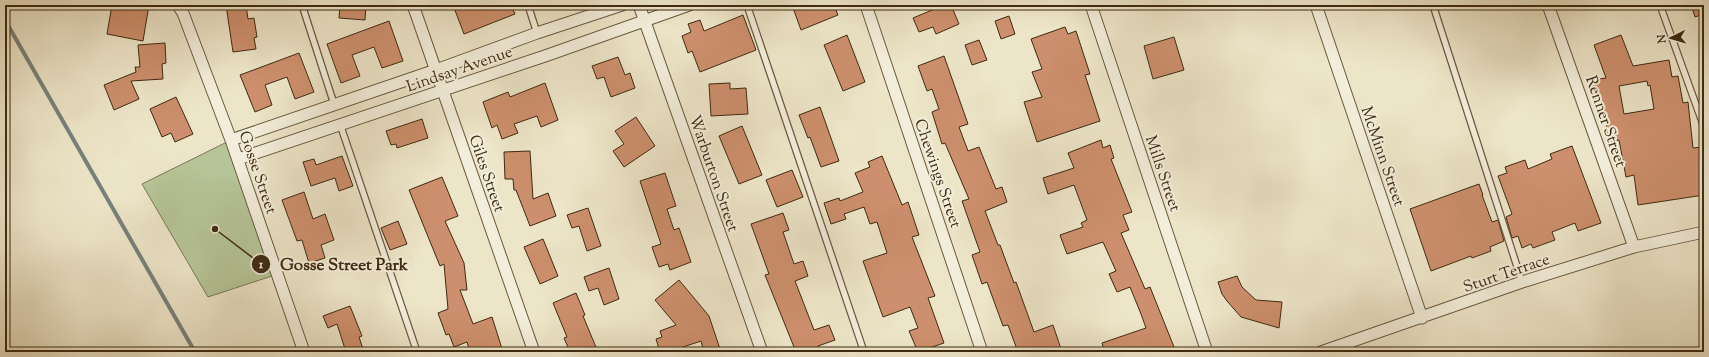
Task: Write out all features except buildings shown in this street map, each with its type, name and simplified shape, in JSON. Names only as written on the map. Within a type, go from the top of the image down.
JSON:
[{"type":"street","name":"Gosse Street","points":[[178,5],[183,13],[238,159],[304,352]]},
{"type":"street","name":"Giles Street","points":[[414,5],[442,90],[534,352]]},
{"type":"street","name":"Lindsay Avenue","points":[[231,140],[436,70],[537,33],[622,5]]},
{"type":"street","name":"Warburton Street","points":[[639,5],[762,352]]},
{"type":"street","name":"Lindsay Avenue","points":[[238,159],[689,5]]},
{"type":"street","name":"Chewings Street","points":[[866,5],[982,352]]},
{"type":"street","name":"Mills Street","points":[[1091,5],[1207,352]]},
{"type":"street","name":"McMinn Street","points":[[1316,5],[1422,318]]},
{"type":"street","name":"Renner Street","points":[[1548,5],[1634,248]]},
{"type":"street","name":"Sturt Terrace","points":[[1321,352],[1522,282],[1634,248],[1704,232]]},
{"type":"lane","points":[[302,5],[334,104]]},
{"type":"lane","points":[[528,5],[537,33]]},
{"type":"lane","points":[[747,5],[864,352]]},
{"type":"lane","points":[[1433,5],[1522,282]]},
{"type":"lane","points":[[1660,5],[1704,127]]},
{"type":"lane","points":[[340,124],[417,352]]},
{"type":"green space","points":[[231,140],[278,274],[208,297],[142,184]]},
{"type":"waterway","points":[[5,20],[195,352]]},
{"type":"place","name":"Gosse Street Park","points":[[215,229]]}]
